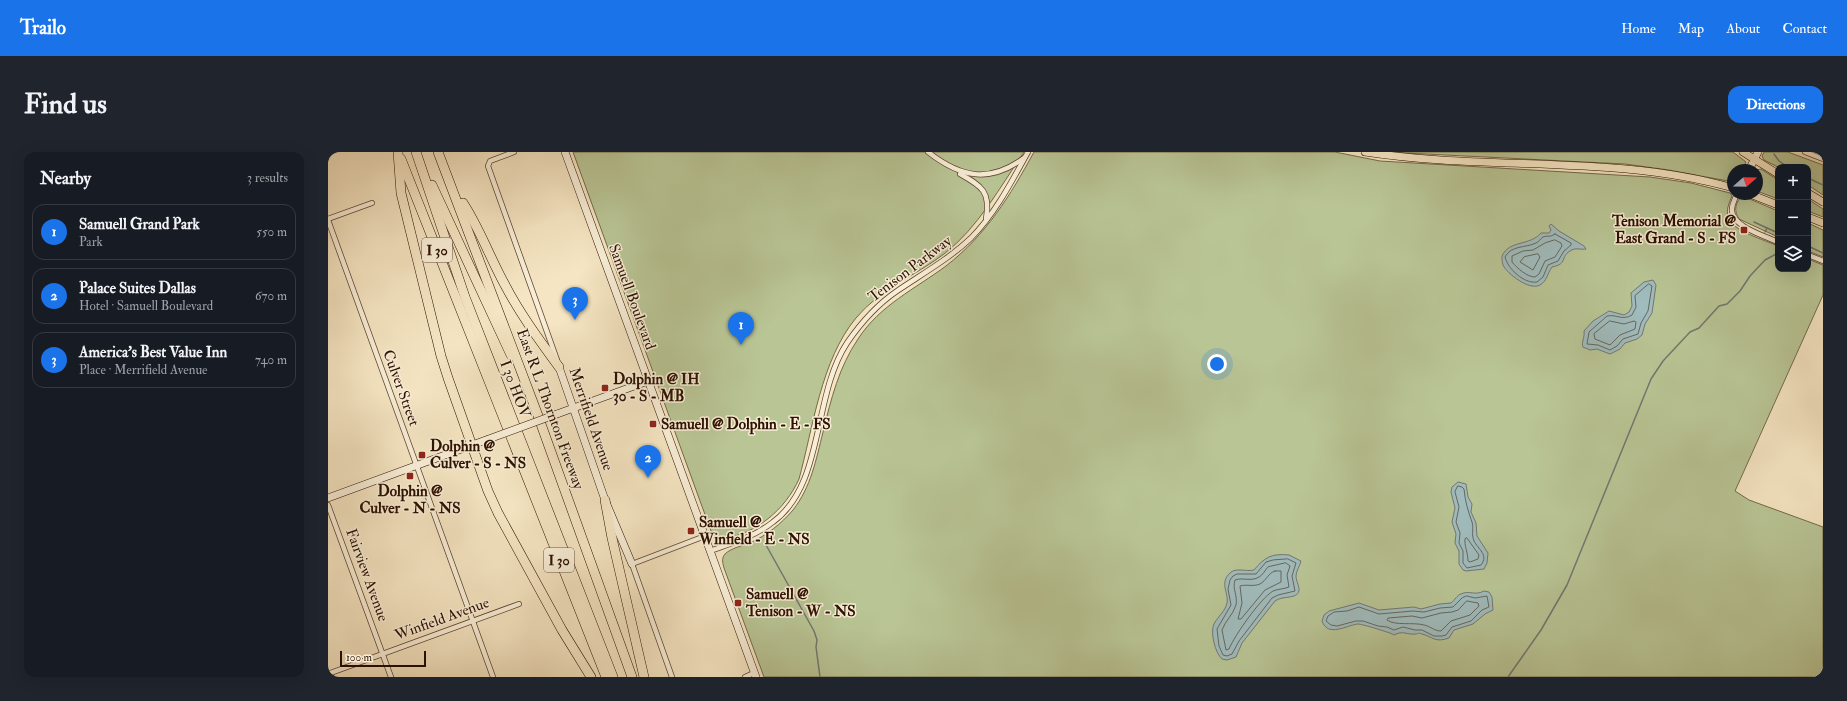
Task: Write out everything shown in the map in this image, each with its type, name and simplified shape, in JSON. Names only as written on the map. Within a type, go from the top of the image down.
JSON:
[{"type":"highway","name":"I 30","points":[[398,152],[606,677]]},
{"type":"highway","points":[[398,152],[401,193],[441,356],[488,491],[498,513],[562,630],[591,677]]},
{"type":"highway","points":[[416,152],[475,348]]},
{"type":"highway","points":[[416,152],[537,413]]},
{"type":"highway","name":"I 30 HOV","points":[[416,152],[465,297],[613,677]]},
{"type":"highway","name":"East R L Thornton Freeway","points":[[438,152],[537,413],[632,677]]},
{"type":"highway","points":[[454,191],[473,218],[509,292],[559,367]]},
{"type":"highway","points":[[605,500],[612,538],[644,677]]},
{"type":"main road","name":"Samuell Boulevard","points":[[565,152],[755,675]]},
{"type":"main road","points":[[1364,152],[1634,169],[1685,176],[1727,186]]},
{"type":"main road","points":[[1743,152],[1756,155],[1775,171]]},
{"type":"main road","points":[[1811,195],[1823,202]]},
{"type":"main road","points":[[1763,199],[1775,204]]},
{"type":"main road","points":[[1811,218],[1823,223]]},
{"type":"main road","name":"Merrifield Avenue","points":[[559,367],[605,500],[632,564]]},
{"type":"main road","points":[[328,498],[648,381]]},
{"type":"street","name":"Merrifield Avenue","points":[[514,152],[490,161],[488,168],[559,367]]},
{"type":"street","points":[[928,152],[979,185],[984,190],[987,204],[986,221]]},
{"type":"street","points":[[1805,152],[1823,159]]},
{"type":"street","points":[[953,169],[973,175],[992,174],[1009,167],[1026,154]]},
{"type":"street","name":"Tenison Parkway","points":[[710,551],[749,537],[774,522],[788,508],[800,490],[806,476],[828,388],[846,344],[884,301],[954,252],[971,238],[986,221],[1026,154]]},
{"type":"street","points":[[1735,200],[1732,209],[1736,221],[1743,226],[1775,241]]},
{"type":"street","points":[[328,220],[372,203]]},
{"type":"street","name":"Culver Street","points":[[328,220],[493,677]]},
{"type":"street","points":[[1811,256],[1823,261]]},
{"type":"street","name":"Fairview Avenue","points":[[328,505],[391,677]]},
{"type":"street","points":[[632,564],[705,536]]},
{"type":"street","name":"Merrifield Avenue","points":[[632,564],[672,677]]},
{"type":"street","name":"Winfield Avenue","points":[[328,674],[519,604]]},
{"type":"street","points":[[745,677],[755,675]]},
{"type":"green space","points":[[573,152],[1024,152],[978,220],[956,244],[933,262],[898,283],[876,299],[856,318],[844,335],[826,374],[799,479],[793,490],[786,501],[768,519],[758,526],[746,532],[722,539],[713,535],[711,531]]},
{"type":"green space","points":[[1034,152],[1335,152],[1380,161],[1650,177],[1691,183],[1727,192],[1727,200],[1730,200],[1727,212],[1731,222],[1742,231],[1775,245],[1775,272],[1811,272],[1811,260],[1823,265],[1823,295],[1735,491],[1749,500],[1823,527],[1823,677],[764,677],[724,568],[723,558],[725,554],[730,550],[750,543],[768,533],[784,520],[799,501],[809,483],[836,384],[851,350],[867,327],[887,307],[946,266],[960,254],[985,228],[1016,184]]},
{"type":"green space","points":[[1385,152],[1733,152],[1746,162],[1745,164],[1727,164],[1727,181],[1669,170],[1625,164]]},
{"type":"green space","points":[[1764,152],[1788,152],[1823,165],[1823,195],[1811,187],[1811,164],[1775,164],[1775,166],[1764,160],[1762,156]]},
{"type":"green space","points":[[1763,170],[1775,178],[1775,198],[1763,193]]},
{"type":"green space","points":[[1739,200],[1752,200],[1775,210],[1775,236],[1739,219],[1736,213]]},
{"type":"green space","points":[[1811,201],[1823,209],[1823,217],[1811,212]]},
{"type":"green space","points":[[1811,224],[1823,230],[1823,257],[1811,252]]},
{"type":"water","points":[[1551,224],[1559,231],[1584,246],[1586,249],[1574,249],[1567,253],[1560,264],[1552,267],[1546,279],[1540,285],[1531,286],[1525,284],[1505,269],[1502,256],[1510,247],[1531,240],[1541,233],[1549,233],[1551,230],[1549,226]]},
{"type":"water","points":[[1653,280],[1656,285],[1652,313],[1645,324],[1642,335],[1637,339],[1625,343],[1620,349],[1610,354],[1597,349],[1590,350],[1583,347],[1584,331],[1593,321],[1609,311],[1624,315],[1629,312],[1632,306],[1631,293],[1644,282]]},
{"type":"water","points":[[1458,482],[1466,484],[1468,497],[1472,504],[1471,512],[1476,523],[1477,536],[1488,553],[1487,563],[1484,569],[1466,571],[1463,570],[1459,564],[1459,551],[1455,543],[1456,534],[1452,522],[1455,508],[1451,492],[1452,487]]},
{"type":"water","points":[[1289,555],[1301,561],[1296,576],[1299,592],[1294,596],[1275,601],[1242,643],[1236,657],[1227,660],[1222,659],[1215,647],[1213,628],[1227,603],[1225,580],[1232,571],[1254,570],[1268,557]]},
{"type":"water","points":[[1484,591],[1489,592],[1492,597],[1493,610],[1485,614],[1473,624],[1454,630],[1449,638],[1440,640],[1419,633],[1400,633],[1394,635],[1358,624],[1333,630],[1325,626],[1322,621],[1324,615],[1329,611],[1359,603],[1379,610],[1414,607],[1421,609],[1451,603],[1458,595],[1464,593],[1478,593]]},
{"type":"waterway","points":[[1774,154],[1784,164]]},
{"type":"waterway","points":[[1811,179],[1823,185]]},
{"type":"waterway","points":[[1754,222],[1775,232]]},
{"type":"waterway","points":[[1765,232],[1767,228]]},
{"type":"waterway","points":[[1811,247],[1823,253]]},
{"type":"waterway","points":[[1508,677],[1541,630],[1567,585],[1651,379],[1663,361],[1690,332],[1699,328],[1719,306],[1727,304],[1740,291],[1750,276],[1765,260],[1775,255]]},
{"type":"waterway","points":[[766,545],[814,631],[817,640],[816,647],[820,677]]},
{"type":"place","name":"Tenison Memorial @ East Grand - S - FS","points":[[1744,230]]},
{"type":"place","name":"America's Best Value Inn","points":[[575,320]]},
{"type":"place","name":"Samuell Grand Park","points":[[741,345]]},
{"type":"place","name":"Dolphin @ IH 30 - S - MB","points":[[605,388]]},
{"type":"place","name":"Samuell @ Dolphin - E - FS","points":[[653,424]]},
{"type":"place","name":"Dolphin @ Culver - S - NS","points":[[422,455]]},
{"type":"place","name":"Dolphin @ Culver - N - NS","points":[[410,476]]},
{"type":"place","name":"Palace Suites Dallas","points":[[648,478]]},
{"type":"place","name":"Samuell @ Winfield - E - NS","points":[[691,531]]},
{"type":"place","name":"Samuell @ Tenison - W - NS","points":[[738,603]]}]
